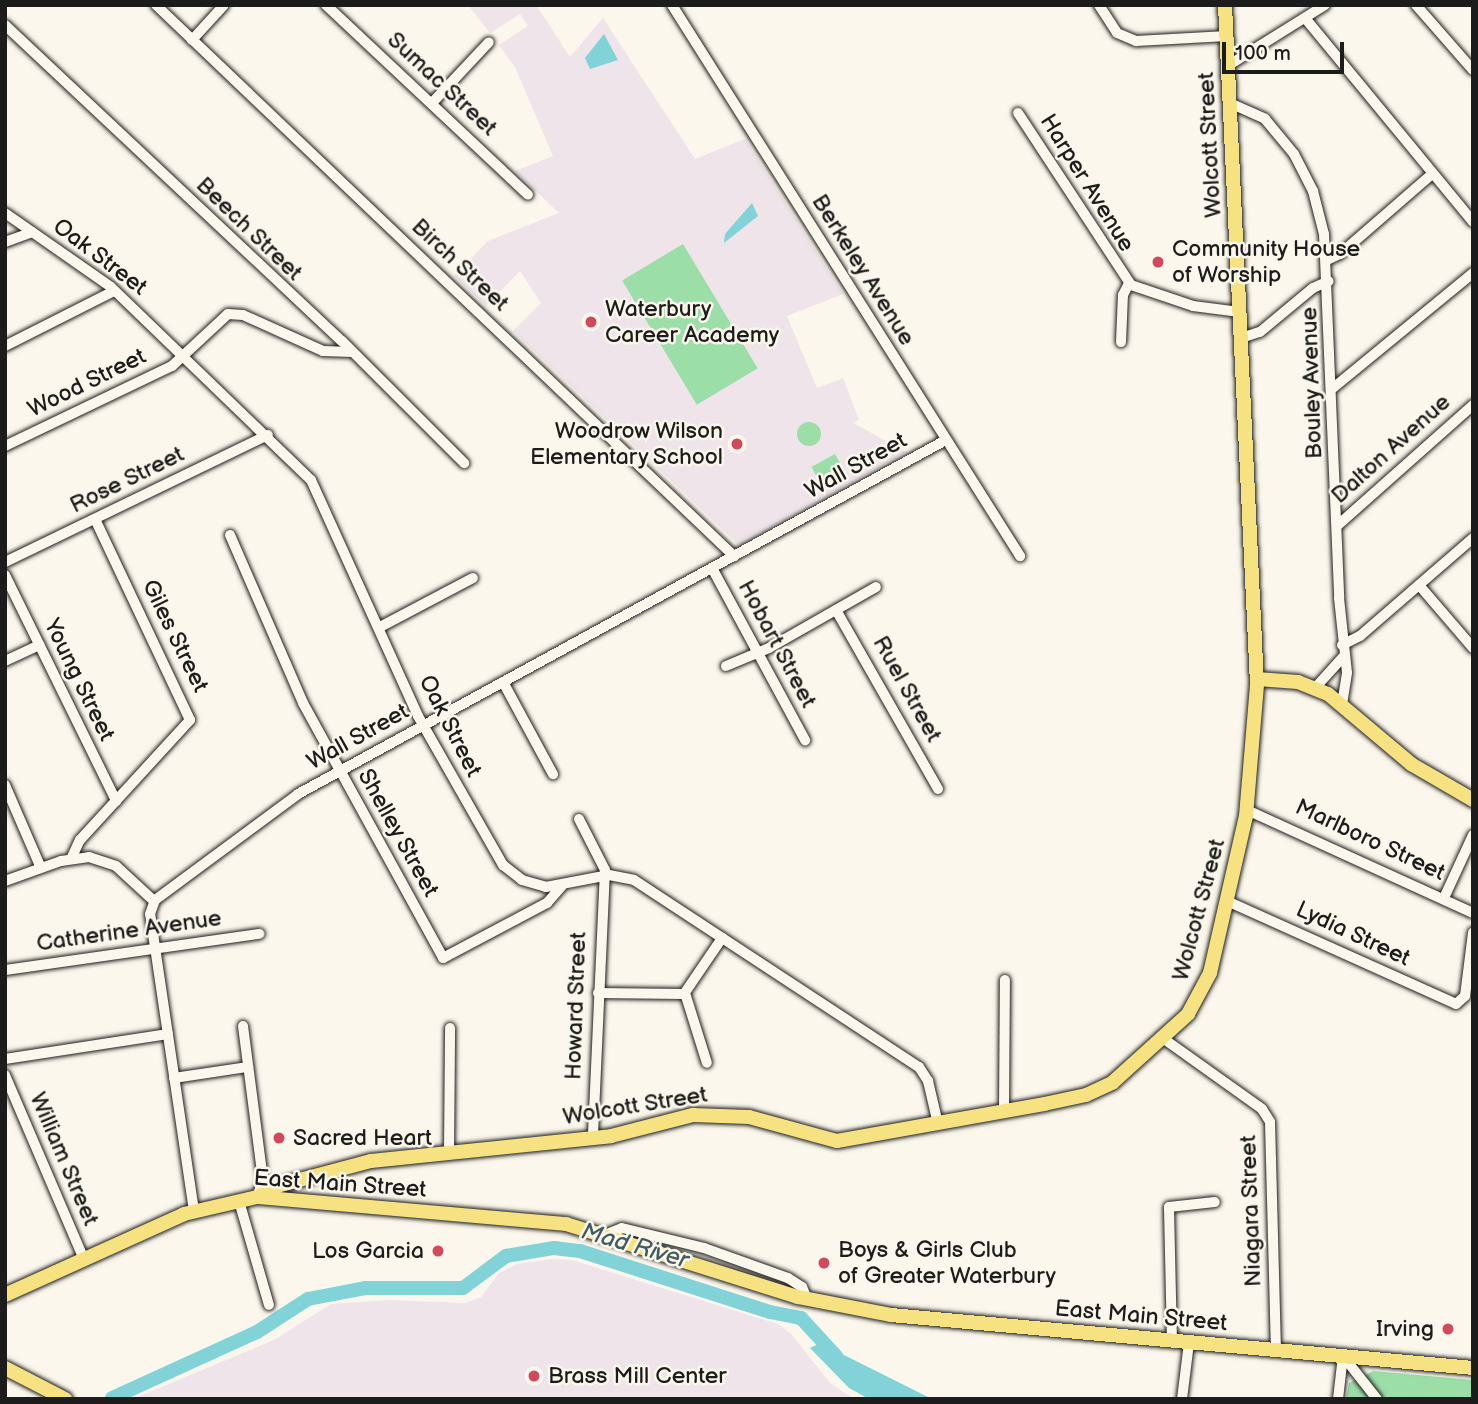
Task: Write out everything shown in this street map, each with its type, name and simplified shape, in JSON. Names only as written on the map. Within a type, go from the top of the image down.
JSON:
[{"type":"main road","name":"Wolcott Street","points":[[257,1197],[277,1186],[371,1161],[593,1138],[702,1115],[749,1117],[838,1141],[1004,1112],[1100,1090],[1164,1039],[1188,1014],[1205,987],[1247,810],[1257,678],[1225,5]]},
{"type":"main road","points":[[1257,678],[1315,688],[1342,703],[1411,764],[1473,800]]},
{"type":"main road","name":"East Main Street","points":[[5,1295],[194,1211],[257,1197],[560,1223],[807,1299],[917,1318],[1473,1368]]},
{"type":"main road","points":[[5,1368],[62,1398]]},
{"type":"street","name":"Birch Street","points":[[156,5],[734,556]]},
{"type":"street","points":[[192,40],[224,5]]},
{"type":"street","name":"Sumac Street","points":[[326,5],[528,195]]},
{"type":"street","name":"Berkeley Avenue","points":[[672,5],[1020,556]]},
{"type":"street","points":[[1099,5],[1117,33],[1136,41],[1227,36]]},
{"type":"street","points":[[1229,65],[1325,5]]},
{"type":"street","points":[[1416,5],[1473,70]]},
{"type":"street","points":[[1305,18],[1473,222]]},
{"type":"street","name":"Beech Street","points":[[5,25],[352,352],[464,463]]},
{"type":"street","points":[[432,103],[489,42]]},
{"type":"street","name":"Bouley Avenue","points":[[1231,104],[1265,119],[1294,154],[1316,197],[1329,281],[1342,645],[1348,687],[1342,703]]},
{"type":"street","name":"Harper Avenue","points":[[1018,113],[1129,283],[1181,303],[1240,312]]},
{"type":"street","points":[[1327,260],[1432,174]]},
{"type":"street","name":"Oak Street","points":[[5,213],[114,291],[268,435],[321,495],[423,726],[503,866],[532,884],[562,886],[604,876],[634,880],[919,1067],[928,1081],[937,1124]]},
{"type":"street","points":[[5,242],[32,232]]},
{"type":"street","points":[[1333,388],[1473,273]]},
{"type":"street","points":[[1241,338],[1260,332],[1313,288],[1329,281]]},
{"type":"street","points":[[1121,342],[1123,295],[1129,283]]},
{"type":"street","points":[[5,346],[114,291]]},
{"type":"street","name":"Wood Street","points":[[6,443],[185,357],[231,313],[323,351],[352,352]]},
{"type":"street","name":"Dalton Avenue","points":[[1338,525],[1473,405]]},
{"type":"street","name":"Rose Street","points":[[5,562],[268,435]]},
{"type":"street","name":"Wall Street","points":[[154,901],[289,800],[946,440]]},
{"type":"street","name":"Giles Street","points":[[71,859],[80,840],[190,720],[95,519]]},
{"type":"street","name":"Shelley Street","points":[[230,535],[303,703],[446,959],[547,904],[562,886]]},
{"type":"street","points":[[1342,645],[1360,636],[1473,538]]},
{"type":"street","name":"Hobart Street","points":[[712,568],[760,652],[805,740]]},
{"type":"street","name":"Young Street","points":[[5,575],[116,801]]},
{"type":"street","points":[[380,627],[473,578]]},
{"type":"street","points":[[1419,585],[1473,648]]},
{"type":"street","points":[[726,666],[760,652],[876,587]]},
{"type":"street","name":"Ruel Street","points":[[836,610],[938,789]]},
{"type":"street","points":[[5,661],[39,645]]},
{"type":"street","points":[[1315,688],[1343,657]]},
{"type":"street","points":[[503,682],[553,774]]},
{"type":"street","points":[[5,785],[41,868]]},
{"type":"street","name":"Marlboro Street","points":[[1247,810],[1473,913]]},
{"type":"street","points":[[579,820],[603,861],[604,876]]},
{"type":"street","points":[[1444,898],[1473,835]]},
{"type":"street","points":[[5,881],[71,859],[89,857],[112,864],[154,901],[150,911],[155,950],[194,1211]]},
{"type":"street","name":"Howard Street","points":[[593,1138],[604,876]]},
{"type":"street","name":"Lydia Street","points":[[1227,901],[1461,1003],[1473,933]]},
{"type":"street","name":"Catherine Avenue","points":[[5,970],[259,934]]},
{"type":"street","points":[[685,993],[722,938]]},
{"type":"street","points":[[1004,1112],[1005,979]]},
{"type":"street","points":[[598,993],[685,993]]},
{"type":"street","points":[[685,993],[707,1063]]},
{"type":"street","points":[[243,1026],[263,1180],[257,1197]]},
{"type":"street","points":[[449,1152],[450,1028]]},
{"type":"street","points":[[5,1059],[168,1034]]},
{"type":"street","name":"Niagara Street","points":[[1164,1039],[1262,1109],[1270,1122],[1276,1350]]},
{"type":"street","points":[[174,1078],[248,1067]]},
{"type":"street","name":"William Street","points":[[5,1075],[84,1259]]},
{"type":"street","points":[[239,1201],[269,1304]]},
{"type":"street","points":[[1172,1341],[1170,1207],[1215,1202]]},
{"type":"street","points":[[1182,1399],[1189,1343]]},
{"type":"street","points":[[1338,1399],[1343,1356]]},
{"type":"street","points":[[1343,1356],[1377,1399]]},
{"type":"shaded area","points":[[468,5],[536,5],[570,57],[603,18],[695,159],[745,139],[843,294],[787,316],[817,388],[843,378],[859,420],[853,423],[907,452],[739,545],[513,331],[541,303],[520,271],[486,306],[454,276],[488,241],[559,213],[515,171],[553,156],[515,67],[499,45],[528,26],[520,14],[490,33]]},
{"type":"shaded area","name":"Brass Mill Center","points":[[552,1259],[572,1260],[778,1324],[791,1334],[830,1383],[854,1399],[133,1399],[274,1340],[331,1304],[388,1300],[466,1303],[481,1297],[499,1273],[517,1264]]},
{"type":"green space","points":[[683,244],[758,368],[697,405],[622,281]]},
{"type":"green space","points":[[809,422],[817,426],[821,434],[817,442],[809,446],[801,442],[797,434],[801,426]]},
{"type":"green space","points":[[835,454],[845,472],[822,485],[811,467]]},
{"type":"green space","points":[[1373,1371],[1473,1380],[1473,1399],[1346,1399],[1349,1383]]},
{"type":"water","points":[[604,34],[618,60],[590,69],[585,58]]},
{"type":"water","points":[[752,203],[758,216],[724,243],[725,234]]},
{"type":"water","points":[[827,1340],[836,1351],[932,1399],[869,1399],[849,1388],[810,1348]]},
{"type":"waterway","name":"Mad River","points":[[112,1398],[257,1332],[308,1299],[365,1288],[463,1288],[506,1256],[554,1248],[580,1251],[770,1312],[801,1318],[836,1356]]},
{"type":"place","name":"Community House of Worship","points":[[1158,262]]},
{"type":"place","name":"Waterbury Career Academy","points":[[591,322]]},
{"type":"place","name":"Woodrow Wilson Elementary School","points":[[737,444]]},
{"type":"place","name":"Sacred Heart","points":[[279,1138]]},
{"type":"place","name":"Los Garcia","points":[[438,1251]]},
{"type":"place","name":"Boys & Girls Club of Greater Waterbury","points":[[824,1263]]},
{"type":"place","name":"Irving","points":[[1448,1329]]},
{"type":"place","name":"Brass Mill Center","points":[[534,1376]]}]
